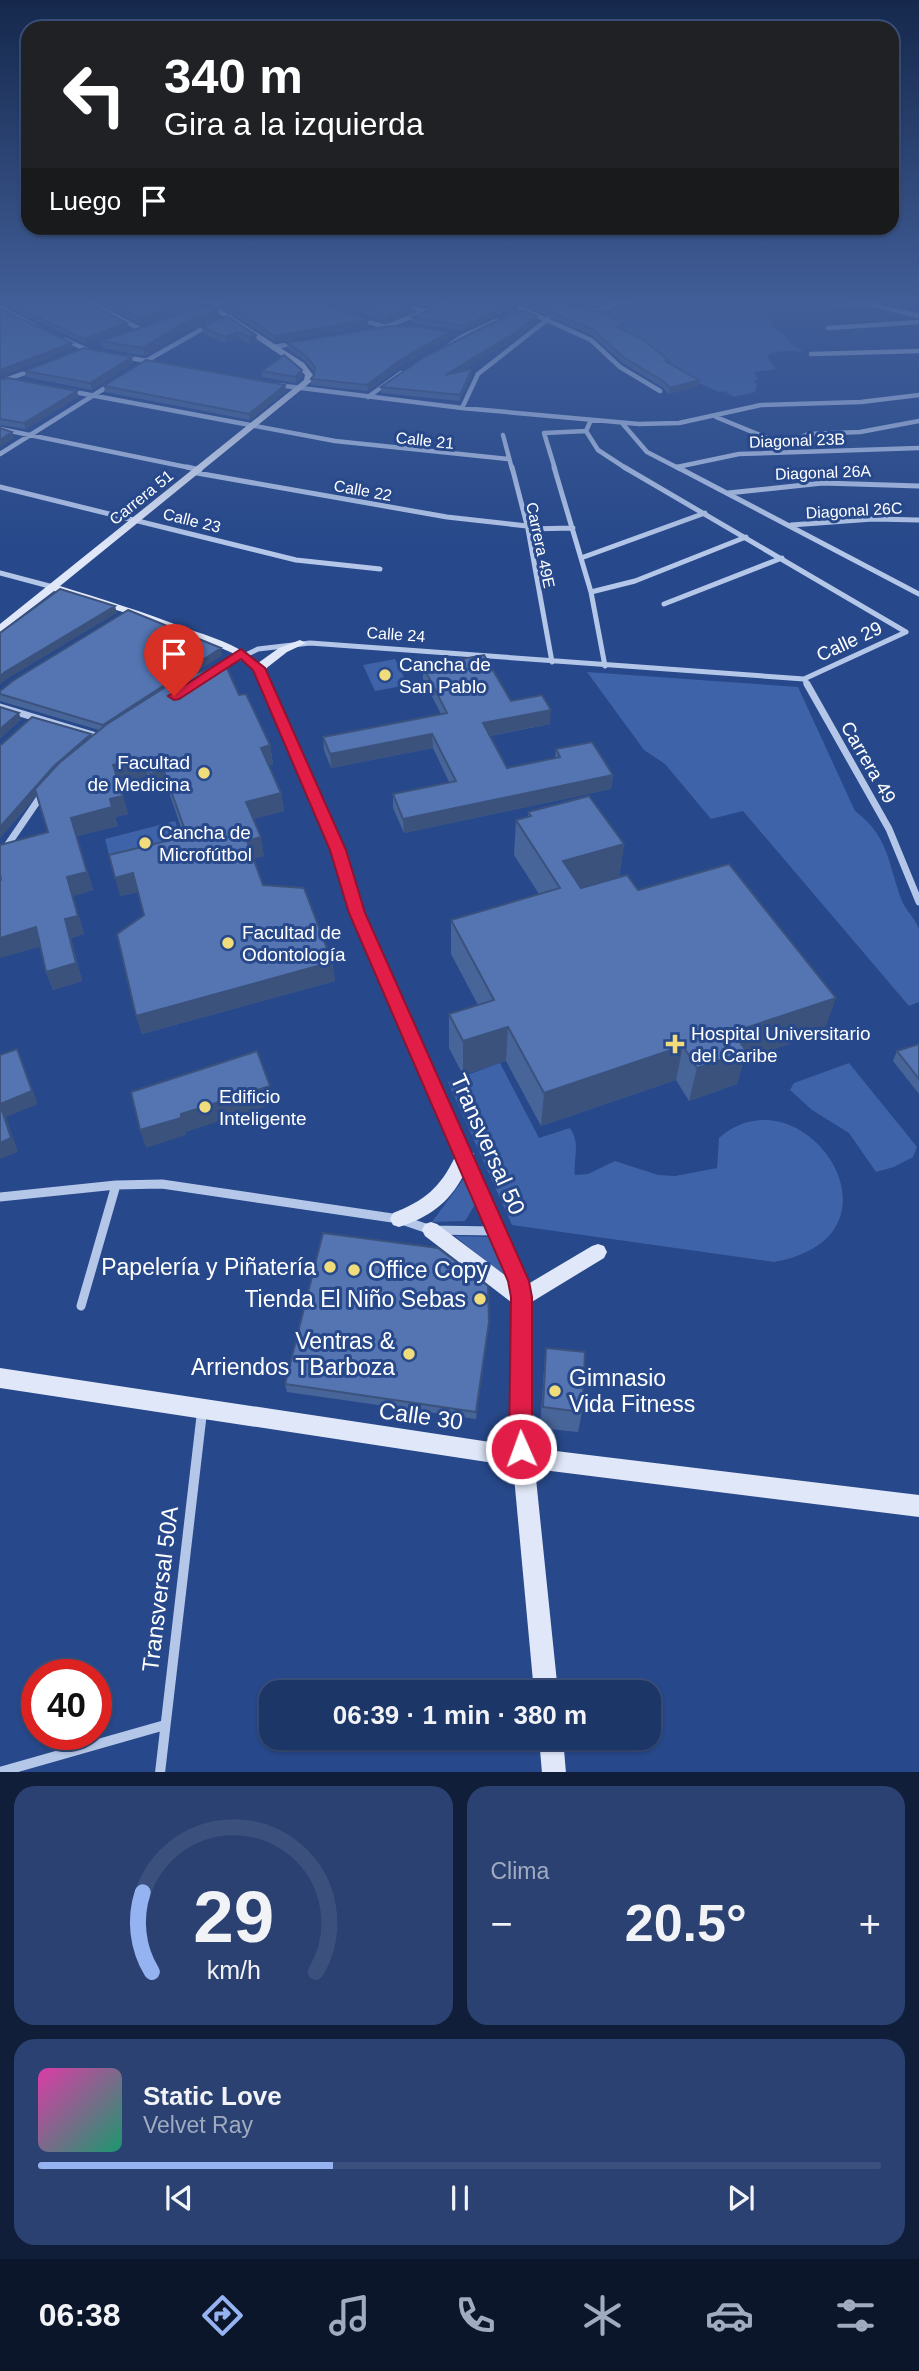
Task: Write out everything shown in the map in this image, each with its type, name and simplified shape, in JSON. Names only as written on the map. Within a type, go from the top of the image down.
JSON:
[{"type":"street","points":[[0,454],[113,383]]},
{"type":"street","points":[[302,389],[307,383]]},
{"type":"street","points":[[368,397],[388,383]]},
{"type":"street","points":[[462,408],[474,383]]},
{"type":"street","points":[[646,383],[660,391]]},
{"type":"street","points":[[276,384],[462,408],[622,423],[679,423],[761,405],[861,402],[919,395]]},
{"type":"street","name":"Calle 21","points":[[57,389],[255,427],[397,450],[508,459]]},
{"type":"street","name":"Carrera 51","points":[[0,629],[302,389]]},
{"type":"street","points":[[715,417],[796,450]]},
{"type":"street","points":[[586,431],[591,420]]},
{"type":"street","points":[[786,445],[808,434],[860,432],[919,421]]},
{"type":"street","points":[[622,423],[648,452],[919,594]]},
{"type":"street","name":"Calle 22","points":[[0,429],[198,472],[447,517],[527,527],[573,528]]},
{"type":"street","points":[[586,431],[598,450],[637,476],[782,558]]},
{"type":"street","points":[[586,431],[544,433],[591,593],[605,666]]},
{"type":"street","name":"Carrera 49E","points":[[503,435],[527,527],[552,662]]},
{"type":"street","name":"Diagonal 23B","points":[[677,467],[739,454],[919,448]]},
{"type":"street","name":"Diagonal 26A","points":[[728,493],[783,484],[836,481],[919,486]]},
{"type":"street","name":"Calle 23","points":[[0,487],[139,519],[296,560],[380,569]]},
{"type":"street","points":[[581,558],[705,513]]},
{"type":"street","name":"Diagonal 26C","points":[[790,525],[873,519],[919,520]]},
{"type":"street","points":[[591,593],[635,581],[746,537]]},
{"type":"street","points":[[664,604],[782,558]]},
{"type":"street","name":"Calle 29","points":[[782,558],[906,632],[804,679]]},
{"type":"street","points":[[0,573],[53,587],[241,653]]},
{"type":"street","points":[[909,588],[919,586]]},
{"type":"street","points":[[258,668],[282,650],[300,643]]},
{"type":"street","name":"Calle 24","points":[[208,674],[241,653],[266,646],[300,643],[804,679]]},
{"type":"street","name":"Transversal 50","points":[[241,653],[258,668],[338,850],[357,913],[465,1154],[518,1281],[521,1297],[519,1437],[545,1680]]},
{"type":"street","name":"Carrera 49","points":[[804,679],[889,829],[919,902]]},
{"type":"street","points":[[0,707],[107,739],[96,747]]},
{"type":"street","points":[[24,724],[33,717]]},
{"type":"street","points":[[0,856],[51,785]]},
{"type":"street","points":[[399,1219],[415,1215],[432,1203],[447,1188],[465,1154]]},
{"type":"street","points":[[0,1197],[116,1185],[162,1184],[399,1219],[431,1230],[521,1297],[598,1252]]},
{"type":"street","points":[[81,1306],[116,1185]]},
{"type":"street","points":[[431,1230],[497,1231]]},
{"type":"street","name":"Calle 30","points":[[0,1378],[523,1457],[919,1506]]},
{"type":"street","name":"Transversal 50A","points":[[160,1772],[202,1410]]},
{"type":"street","points":[[0,1772],[165,1725]]},
{"type":"street","points":[[552,1750],[554,1772]]},
{"type":"shaded area","points":[[699,383],[755,383],[757,385],[755,392],[734,397],[724,391],[719,392]]},
{"type":"shaded area","name":"Cancha de San Pablo","points":[[395,659],[408,685],[375,691],[363,665]]},
{"type":"shaded area","points":[[587,672],[798,687],[855,811],[875,830],[881,841],[902,901],[919,929],[919,1002],[909,1006],[743,811],[711,819],[665,764],[644,750]]},
{"type":"shaded area","name":"Cancha de Microfútbol","points":[[175,821],[184,847],[112,866],[105,839]]},
{"type":"shaded area","points":[[500,1063],[539,1138],[570,1128],[576,1145],[575,1175],[588,1174],[615,1161],[658,1175],[675,1176],[717,1168],[719,1138],[751,1121],[783,1123],[812,1138],[832,1163],[842,1192],[838,1221],[817,1246],[774,1262],[512,1225],[448,1082]]},
{"type":"shaded area","points":[[849,1063],[917,1147],[913,1157],[894,1167],[876,1172],[849,1133],[812,1110],[790,1090],[794,1083]]},
{"type":"shaded area","points":[[465,1177],[476,1203],[465,1221],[432,1222]]},
{"type":"shaded area","points":[[455,1236],[492,1237],[509,1281]]},
{"type":"building","points":[[0,383],[33,383],[77,391],[24,423],[0,419]]},
{"type":"building","points":[[109,383],[272,383],[285,385],[249,414],[104,386]]},
{"type":"building","points":[[387,383],[466,383],[460,395],[381,387]]},
{"type":"building","points":[[665,383],[689,383],[670,388]]},
{"type":"building","points":[[0,428],[12,432],[0,440]]},
{"type":"building","points":[[60,589],[115,606],[0,676],[0,633]]},
{"type":"building","points":[[128,610],[221,648],[103,725],[0,694],[0,691],[14,680]]},
{"type":"building","points":[[484,655],[511,701],[542,695],[551,710],[483,723],[507,768],[560,757],[556,749],[592,742],[613,775],[403,819],[393,794],[456,781],[432,734],[330,754],[323,737],[447,713],[423,666]]},
{"type":"building","points":[[226,666],[239,695],[246,694],[270,745],[261,748],[281,793],[246,802],[261,837],[247,841],[263,885],[304,888],[332,962],[136,1016],[117,934],[144,915],[133,873],[115,878],[109,855],[187,836],[164,771],[150,774],[144,757],[113,765],[123,796],[110,799],[112,807],[71,818],[87,872],[67,877],[78,916],[65,919],[76,963],[46,972],[36,927],[0,938],[0,845],[48,832],[35,789],[59,763],[107,724],[183,676]]},
{"type":"building","points":[[0,707],[19,713],[0,729]]},
{"type":"building","points":[[32,717],[91,734],[54,766],[0,827],[0,745]]},
{"type":"building","points":[[589,796],[624,844],[563,861],[581,888],[627,875],[638,890],[729,864],[836,998],[733,1032],[746,1051],[697,1068],[683,1046],[544,1093],[508,1027],[463,1041],[449,1014],[494,1000],[451,920],[560,888],[516,820],[531,816],[528,812]]},
{"type":"building","points":[[919,1044],[919,1079],[897,1051]]},
{"type":"building","points":[[17,1049],[32,1091],[0,1104],[0,1055]]},
{"type":"building","points":[[257,1051],[270,1086],[140,1130],[131,1092]]},
{"type":"building","points":[[0,1104],[11,1138],[0,1143]]},
{"type":"building","points":[[323,1233],[438,1248],[488,1286],[489,1322],[476,1412],[285,1384]]},
{"type":"building","points":[[546,1348],[585,1352],[582,1412],[543,1407]]},
{"type":"place","name":"Cancha de San Pablo","points":[[385,675]]},
{"type":"place","name":"Facultad de Medicina","points":[[204,773]]},
{"type":"place","name":"Cancha de Microfútbol","points":[[145,843]]},
{"type":"place","name":"Facultad de Odontología","points":[[228,943]]},
{"type":"place","name":"Hospital Universitario del Caribe","points":[[675,1044]]},
{"type":"place","name":"Edificio Inteligente","points":[[205,1107]]},
{"type":"place","name":"Papelería y Piñatería","points":[[330,1267]]},
{"type":"place","name":"Office Copy","points":[[354,1270]]},
{"type":"place","name":"Tienda El Niño Sebas","points":[[480,1299]]},
{"type":"place","name":"Ventras & Arriendos TBarboza","points":[[409,1354]]},
{"type":"place","name":"Gimnasio Vida Fitness","points":[[555,1391]]},
{"type":"route","points":[[174,696],[241,653],[258,668],[325,817],[357,913],[465,1154],[518,1281],[521,1297],[521,1449]]}]
